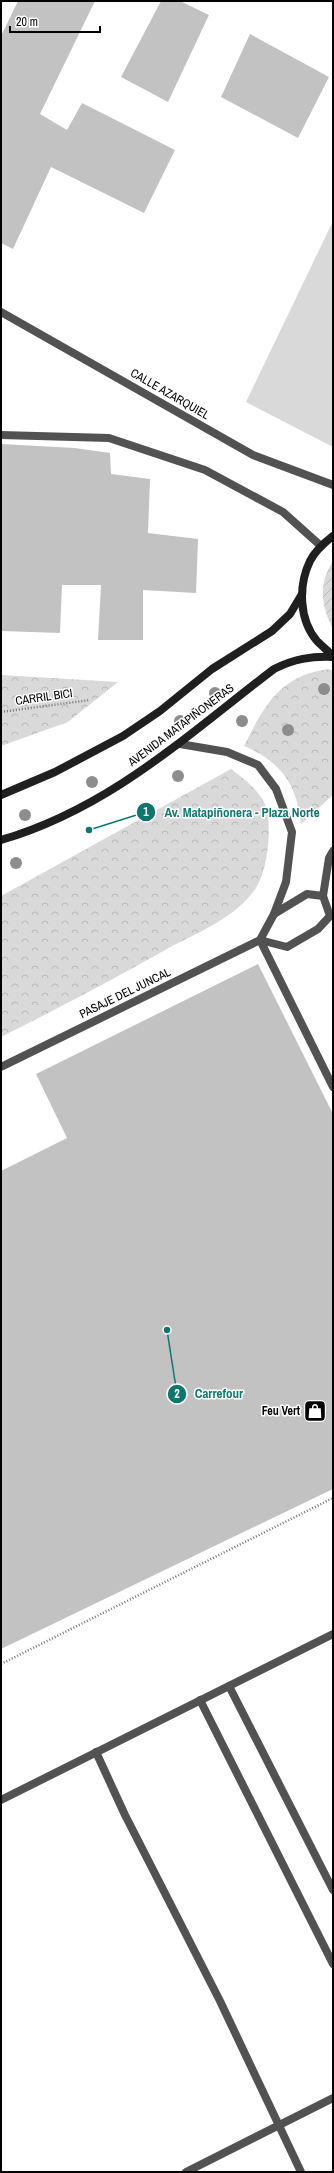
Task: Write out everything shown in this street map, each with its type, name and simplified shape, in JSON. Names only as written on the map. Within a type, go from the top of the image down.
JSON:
[{"type":"street","name":"CALLE AZARQUIEL","points":[[1,312],[254,455],[333,485]]},
{"type":"street","points":[[1,435],[109,438],[205,470],[283,512],[321,546]]},
{"type":"street","points":[[333,536],[321,546],[310,560],[304,577],[302,594],[305,618],[316,640],[333,656]]},
{"type":"street","name":"AVENIDA MATAPIÑONERAS","points":[[1,795],[55,772],[123,736],[160,711],[212,669],[272,631],[290,614],[302,594]]},
{"type":"street","name":"AVENIDA MATAPIÑONERAS","points":[[1,840],[78,810],[145,770],[274,669],[290,661],[312,656],[333,656]]},
{"type":"street","points":[[180,744],[227,752],[258,765],[276,789],[292,832],[286,882],[274,914],[260,940]]},
{"type":"street","points":[[260,940],[287,947],[318,929],[332,918],[323,896],[328,858],[333,851]]},
{"type":"street","points":[[274,914],[307,894],[323,896]]},
{"type":"street","points":[[260,940],[333,1087]]},
{"type":"street","name":"PASAJE DEL JUNCAL","points":[[1,1067],[260,940]]},
{"type":"street","points":[[1,1800],[333,1634]]},
{"type":"street","points":[[229,1686],[333,1890]]},
{"type":"street","points":[[200,1700],[333,1964]]},
{"type":"street","points":[[96,1752],[126,1815],[220,2001],[301,2172]]},
{"type":"street","points":[[186,2172],[333,2098]]},
{"type":"path","name":"CARRIL BICI","points":[[1,712],[90,700]]},
{"type":"path","points":[[1,1664],[333,1498]]},
{"type":"green space","points":[[333,221],[333,447],[246,402]]},
{"type":"green space","points":[[333,561],[333,629],[326,612],[323,587],[328,570]]},
{"type":"green space","points":[[329,669],[333,671],[333,795],[301,824],[296,797],[285,776],[268,759],[244,746],[267,706],[286,685],[312,672]]},
{"type":"green space","points":[[1,675],[118,682],[68,722],[1,746]]},
{"type":"green space","points":[[231,769],[260,795],[266,809],[268,820],[268,845],[264,869],[256,888],[248,899],[227,916],[204,930],[1,1037],[1,896]]},
{"type":"building","points":[[18,1],[95,1],[40,114],[67,130],[82,103],[175,150],[144,213],[51,167],[13,249],[1,243],[1,36]]},
{"type":"building","points":[[161,1],[180,1],[209,15],[168,102],[121,77]]},
{"type":"building","points":[[250,34],[329,77],[298,138],[221,97]]},
{"type":"building","points":[[1,444],[75,448],[110,453],[111,474],[150,479],[148,533],[198,539],[196,593],[143,590],[143,640],[98,640],[101,585],[62,585],[60,633],[1,631]]},
{"type":"building","points":[[258,964],[333,1114],[333,1489],[1,1649],[1,1171],[67,1138],[36,1074]]},
{"type":"place","name":"Av. Matapiñonera - Plaza Norte","points":[[89,830]]},
{"type":"place","name":"Carrefour","points":[[167,1330]]},
{"type":"place","name":"Feu Vert","points":[[315,1411]]}]
